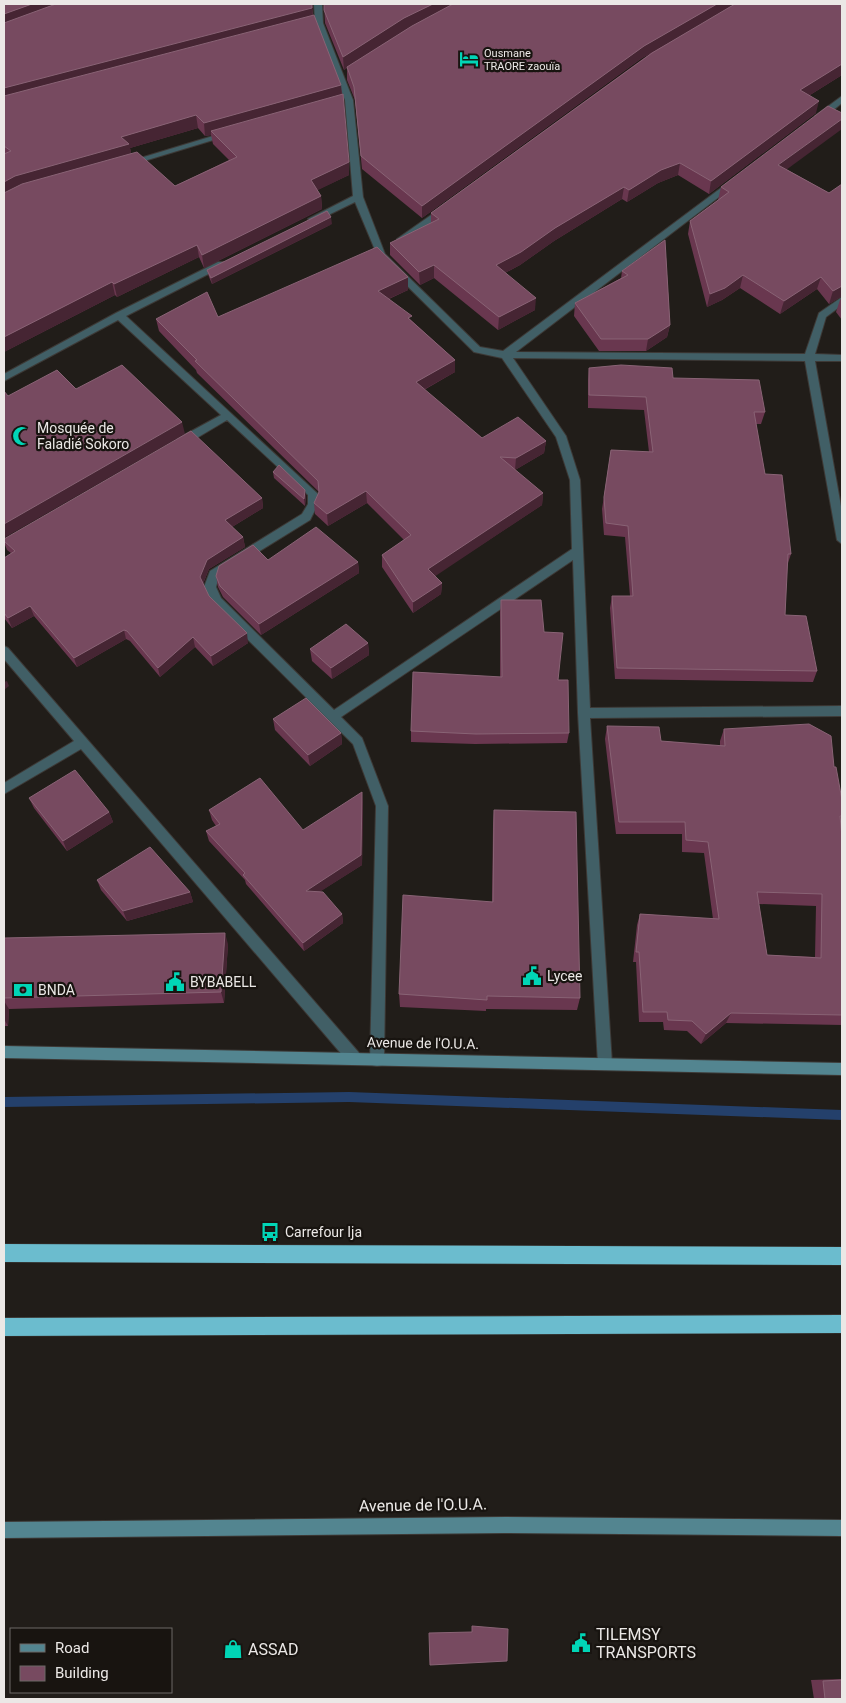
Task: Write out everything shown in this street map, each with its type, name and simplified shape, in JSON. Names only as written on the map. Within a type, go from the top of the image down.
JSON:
[{"type":"highway","points":[[4,1254],[842,1256]]},
{"type":"highway","points":[[4,1327],[842,1324]]},
{"type":"street","points":[[318,4],[314,24],[346,74],[344,101],[358,197],[381,255],[476,350],[505,355],[842,358]]},
{"type":"street","points":[[811,123],[842,99]]},
{"type":"street","points":[[118,166],[243,130]]},
{"type":"street","points":[[505,355],[740,177]]},
{"type":"street","points":[[305,223],[358,197]]},
{"type":"street","points":[[381,255],[453,202]]},
{"type":"street","points":[[4,378],[119,315],[234,258]]},
{"type":"street","points":[[842,300],[822,314],[809,358],[842,540]]},
{"type":"street","points":[[119,315],[313,494],[313,504],[306,518],[214,574],[210,587],[216,601],[358,741],[382,806],[376,1060]]},
{"type":"street","points":[[505,355],[560,436],[575,480],[584,713],[605,1064]]},
{"type":"street","points":[[168,450],[228,415]]},
{"type":"street","points":[[334,716],[578,551]]},
{"type":"street","points":[[4,651],[355,1059]]},
{"type":"street","points":[[584,713],[842,711]]},
{"type":"street","points":[[4,789],[82,742]]},
{"type":"street","name":"Avenue de l'O.U.A.","points":[[4,1052],[842,1069]]},
{"type":"street","name":"Avenue de l'O.U.A.","points":[[4,1530],[504,1524],[842,1528]]},
{"type":"building","points":[[4,4],[32,4],[4,14]]},
{"type":"building","points":[[56,4],[312,4],[312,8],[4,88],[4,23]]},
{"type":"building","points":[[324,4],[433,4],[404,18],[343,57],[324,10]]},
{"type":"building","points":[[453,4],[717,4],[644,46],[422,206],[361,156],[354,87],[347,67],[412,26]]},
{"type":"building","points":[[735,4],[842,4],[842,64],[800,90],[819,101],[711,181],[680,163],[661,170],[629,190],[624,187],[555,228],[521,252],[496,265],[536,298],[499,317],[434,265],[419,272],[390,243],[439,219],[431,213],[652,53]]},
{"type":"building","points":[[314,15],[341,85],[204,123],[196,115],[121,137],[129,144],[15,176],[4,182],[4,154],[11,151],[4,146],[4,96]]},
{"type":"building","points":[[343,94],[349,162],[311,180],[321,196],[202,255],[197,245],[114,284],[112,282],[4,337],[4,193],[22,184],[137,152],[175,186],[237,157],[211,131]]},
{"type":"building","points":[[828,106],[842,113],[842,119],[778,165],[829,193],[842,184],[842,286],[833,291],[821,277],[784,301],[743,275],[725,288],[710,294],[690,221],[729,192],[721,187]]},
{"type":"building","points":[[327,211],[331,217],[211,278],[207,270]]},
{"type":"building","points":[[665,240],[670,325],[648,339],[601,339],[575,303],[628,275],[622,271]]},
{"type":"building","points":[[377,247],[408,277],[378,291],[412,316],[408,318],[455,360],[416,382],[482,438],[518,417],[546,441],[516,458],[500,457],[543,493],[428,569],[442,583],[413,602],[382,555],[411,535],[366,491],[327,514],[314,503],[319,492],[318,481],[195,361],[197,360],[156,319],[207,292],[218,317]]},
{"type":"building","points":[[122,365],[182,422],[4,524],[4,391],[8,396],[57,370],[76,389]]},
{"type":"building","points":[[621,365],[672,368],[673,378],[759,380],[765,412],[754,412],[765,474],[782,475],[791,554],[788,554],[785,615],[806,616],[817,671],[617,668],[612,596],[633,596],[628,526],[606,523],[604,497],[611,450],[653,452],[646,397],[589,395],[589,368]]},
{"type":"building","points":[[191,431],[262,498],[225,520],[243,537],[207,560],[200,577],[209,596],[247,633],[211,656],[193,637],[158,668],[127,631],[124,630],[74,658],[30,606],[8,618],[4,613],[4,558],[15,551],[4,539]]},
{"type":"building","points":[[279,465],[305,490],[304,499],[273,472]]},
{"type":"building","points":[[316,527],[358,562],[259,624],[220,586],[216,576],[219,566],[253,545],[268,560]]},
{"type":"building","points":[[501,600],[541,600],[544,632],[563,633],[558,680],[568,680],[569,733],[476,734],[411,731],[413,672],[502,677]]},
{"type":"building","points":[[346,624],[368,643],[331,668],[310,649]]},
{"type":"building","points":[[306,698],[341,733],[308,755],[273,719]]},
{"type":"building","points":[[809,724],[831,736],[834,767],[836,767],[842,800],[842,816],[840,816],[842,837],[842,1015],[731,1013],[706,1034],[692,1021],[668,1020],[667,1012],[643,1012],[639,952],[636,952],[640,914],[719,919],[708,842],[686,840],[685,822],[619,822],[607,726],[659,727],[661,741],[725,746],[724,729]],"holes":[[[757,892],[822,894],[821,958],[767,955]]]},
{"type":"building","points":[[75,770],[109,812],[63,841],[29,798]]},
{"type":"building","points":[[260,778],[303,830],[362,792],[361,855],[306,891],[323,892],[342,914],[303,943],[243,875],[245,873],[206,831],[220,824],[209,810]]},
{"type":"building","points":[[494,810],[576,812],[580,998],[487,996],[487,1000],[399,994],[403,895],[493,902]]},
{"type":"building","points":[[150,847],[190,892],[123,911],[97,880]]},
{"type":"building","points":[[225,933],[221,992],[4,998],[4,938]]},
{"type":"building","points":[[472,1626],[508,1629],[507,1661],[430,1665],[429,1633],[472,1632]]},
{"type":"building","points":[[842,1680],[842,1699],[825,1699],[823,1681]]},
{"type":"waterway","points":[[4,1102],[349,1097],[842,1115]]},
{"type":"place","name":"Ousmane TRAORE zaouïa","points":[[469,59]]},
{"type":"place","name":"Mosquée de Faladié Sokoro","points":[[22,436]]},
{"type":"place","name":"Lycee","points":[[532,976]]},
{"type":"place","name":"BYBABELL","points":[[175,982]]},
{"type":"place","name":"BNDA","points":[[23,990]]},
{"type":"place","name":"Carrefour Ija","points":[[270,1232]]},
{"type":"place","name":"TILEMSY TRANSPORTS","points":[[581,1643]]},
{"type":"place","name":"ASSAD","points":[[233,1649]]}]
